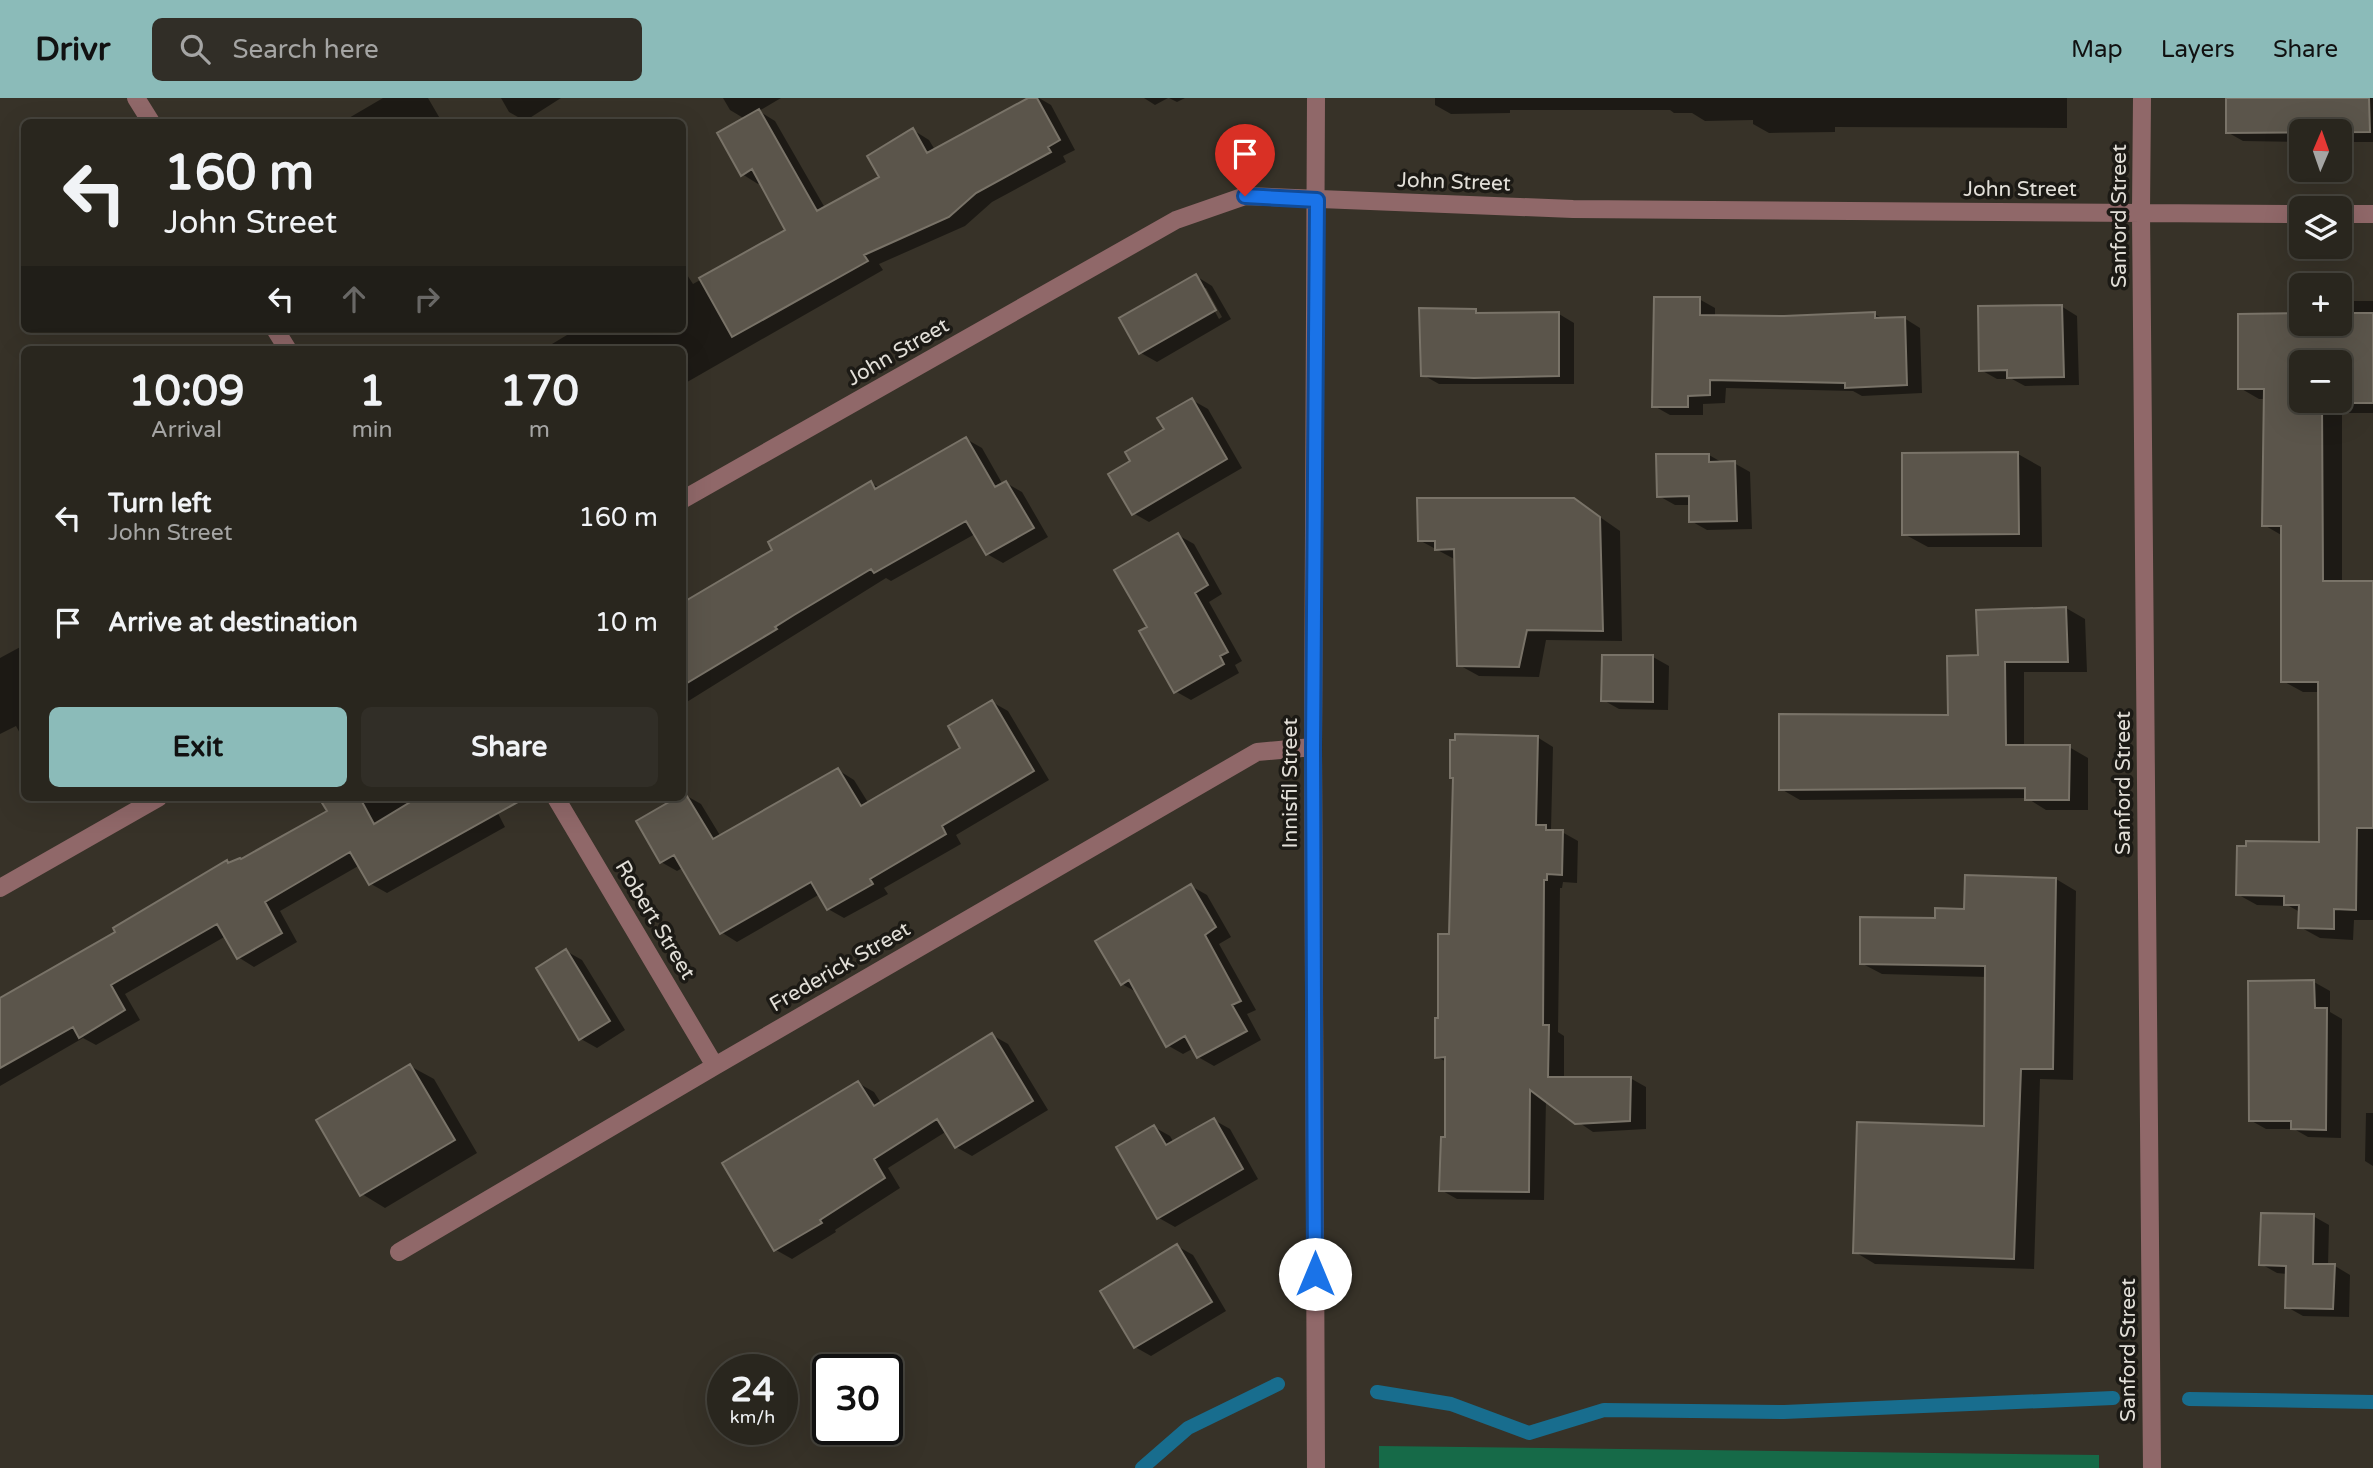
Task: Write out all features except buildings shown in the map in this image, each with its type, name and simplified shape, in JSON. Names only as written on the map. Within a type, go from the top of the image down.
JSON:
[{"type":"street","name":"Innisfil Street","points":[[1316,98],[1313,747],[1316,1468]]},
{"type":"street","name":"Sanford Street","points":[[2142,98],[2152,1468]]},
{"type":"street","points":[[143,100],[150,119]]},
{"type":"street","name":"John Street","points":[[686,498],[1176,220],[1245,196],[1573,209],[2289,214]]},
{"type":"street","points":[[2352,214],[2373,214]]},
{"type":"street","name":"Frederick Street","points":[[399,1252],[1258,752],[1313,747]]},
{"type":"street","points":[[0,888],[153,801]]},
{"type":"street","name":"Robert Street","points":[[558,801],[715,1066]]},
{"type":"green space","points":[[1379,1446],[2099,1455],[2099,1468],[1379,1468]]},
{"type":"waterway","points":[[1142,1468],[1188,1428],[1278,1384]]},
{"type":"waterway","points":[[1377,1392],[1451,1404],[1529,1433],[1604,1410],[1784,1412],[2113,1398]]},
{"type":"waterway","points":[[2189,1399],[2373,1402]]},
{"type":"route","points":[[1245,196],[1317,200],[1313,747],[1315,1274]]}]
